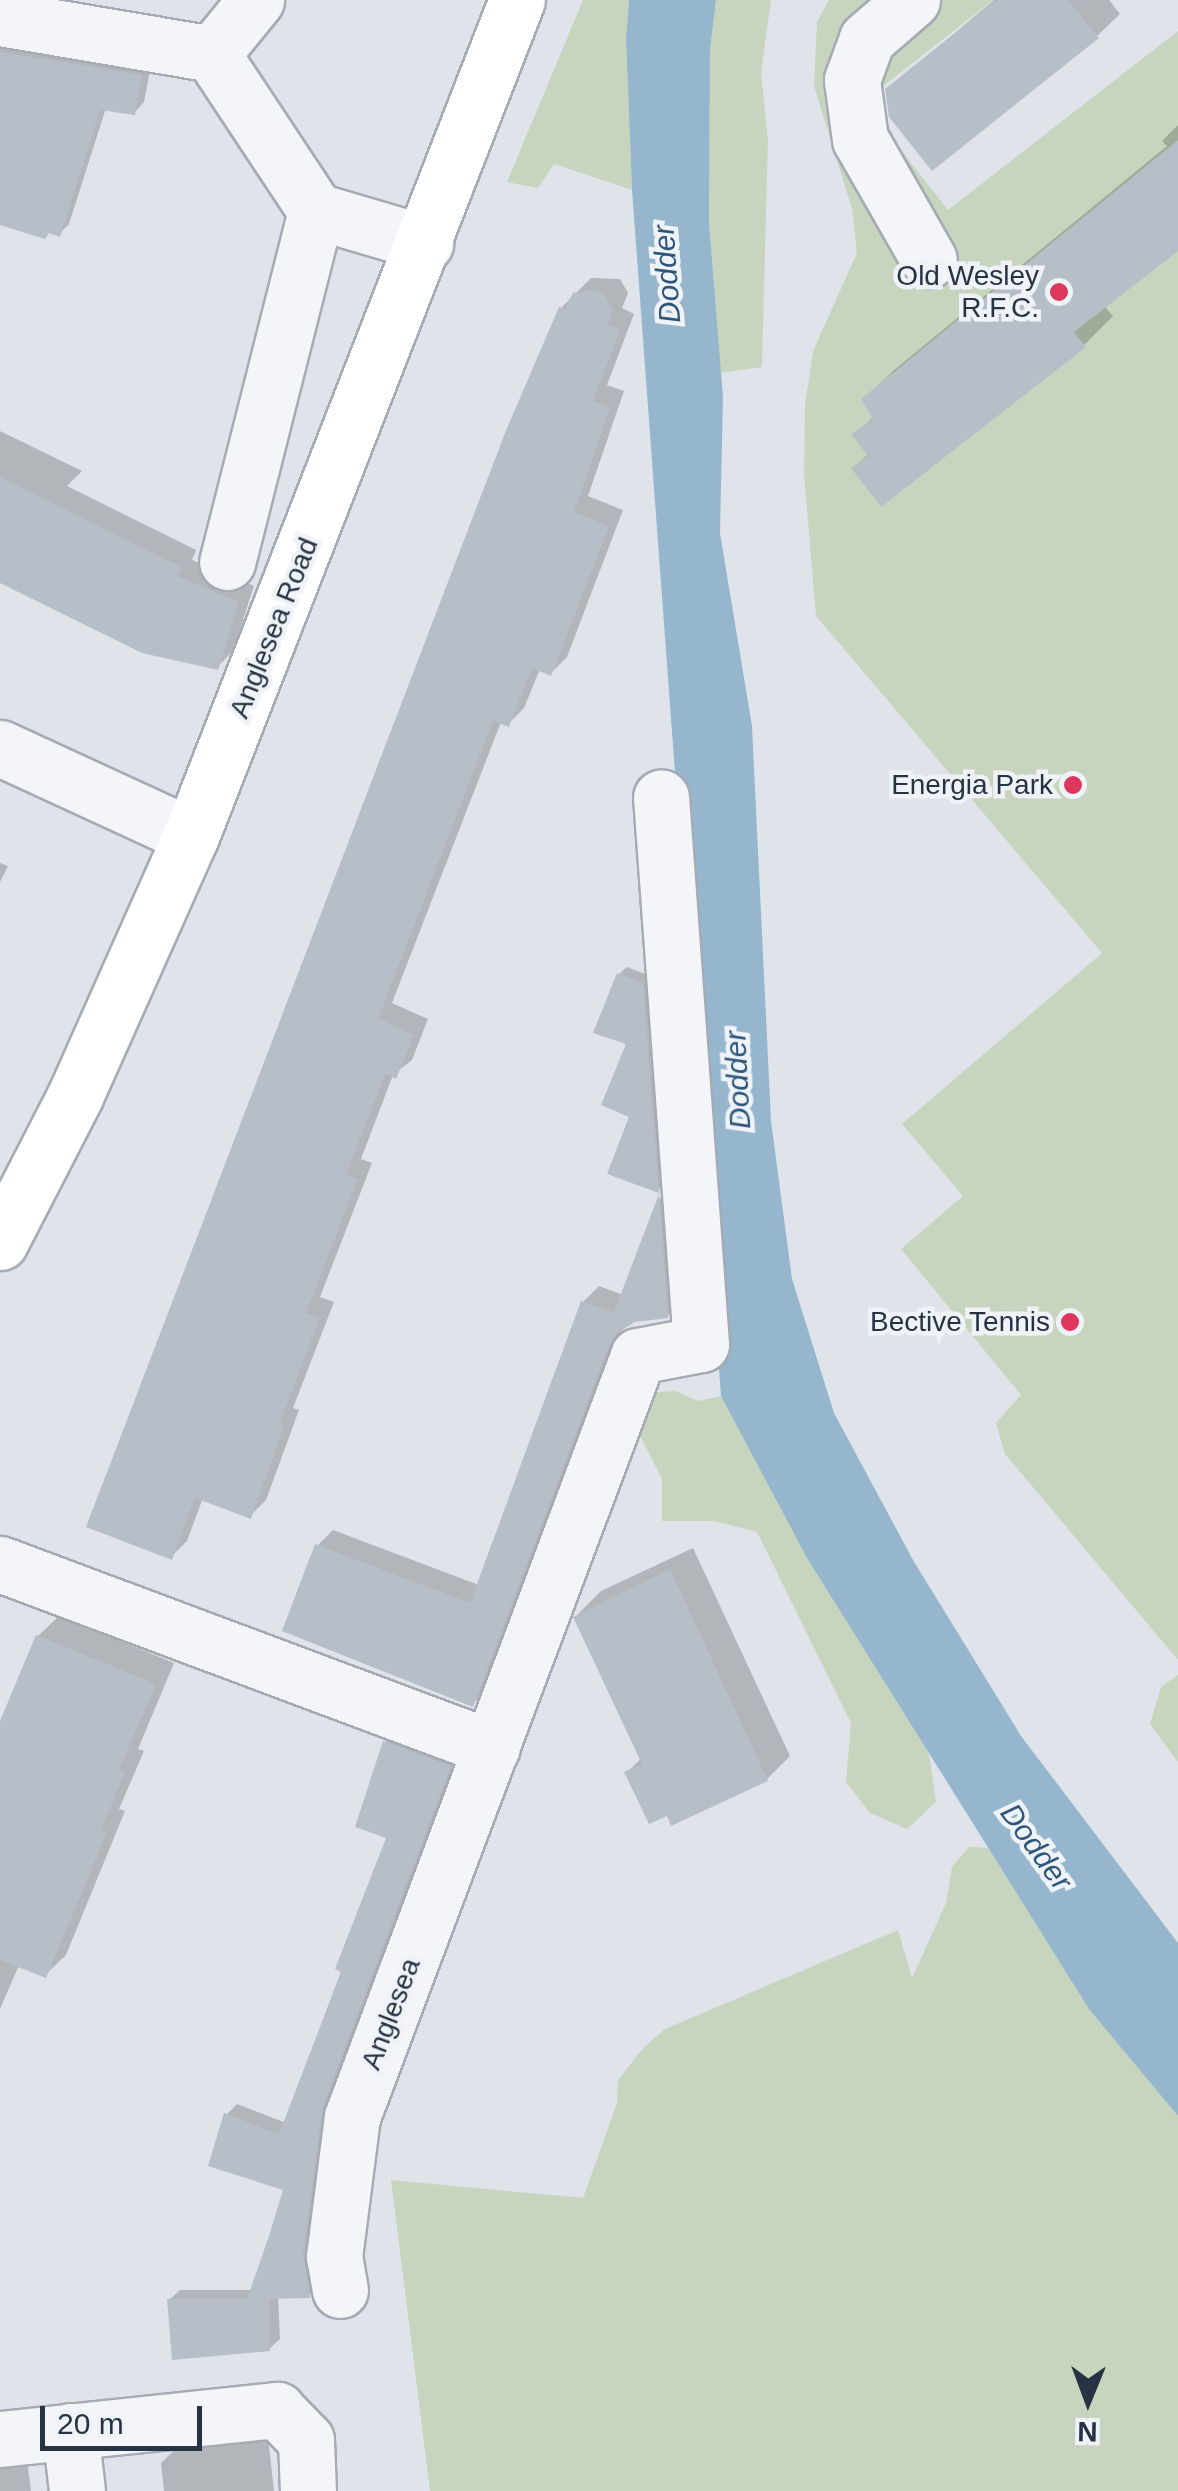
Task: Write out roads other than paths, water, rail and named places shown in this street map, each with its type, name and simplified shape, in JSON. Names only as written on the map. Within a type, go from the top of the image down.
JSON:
[{"type":"main road","name":"Anglesea Road","points":[[0,1242],[75,1096],[191,836],[517,0]]},
{"type":"street","points":[[212,54],[256,0]]},
{"type":"street","points":[[912,0],[867,39],[852,80],[860,138],[929,260]]},
{"type":"street","points":[[0,18],[212,54],[316,211],[425,244]]},
{"type":"street","points":[[227,562],[316,211]]},
{"type":"street","points":[[0,748],[191,836]]},
{"type":"street","name":"Anglesea","points":[[340,2290],[334,2257],[352,2117],[638,1356],[701,1344],[661,797]]},
{"type":"street","points":[[0,1564],[492,1748]]},
{"type":"street","points":[[0,2439],[277,2410],[306,2440],[308,2491]]},
{"type":"street","points":[[70,2431],[76,2491]]},
{"type":"water","name":"Dodder","points":[[629,0],[716,0],[710,50],[709,223],[723,397],[720,533],[752,726],[771,1121],[792,1279],[834,1413],[913,1560],[1021,1736],[1178,1943],[1178,2116],[1089,2009],[807,1558],[721,1396],[632,190],[626,39]]},
{"type":"place","name":"Old Wesley R.F.C.","points":[[1059,292]]},
{"type":"place","name":"Energia Park","points":[[1073,785]]},
{"type":"place","name":"Bective Tennis","points":[[1070,1322]]}]
